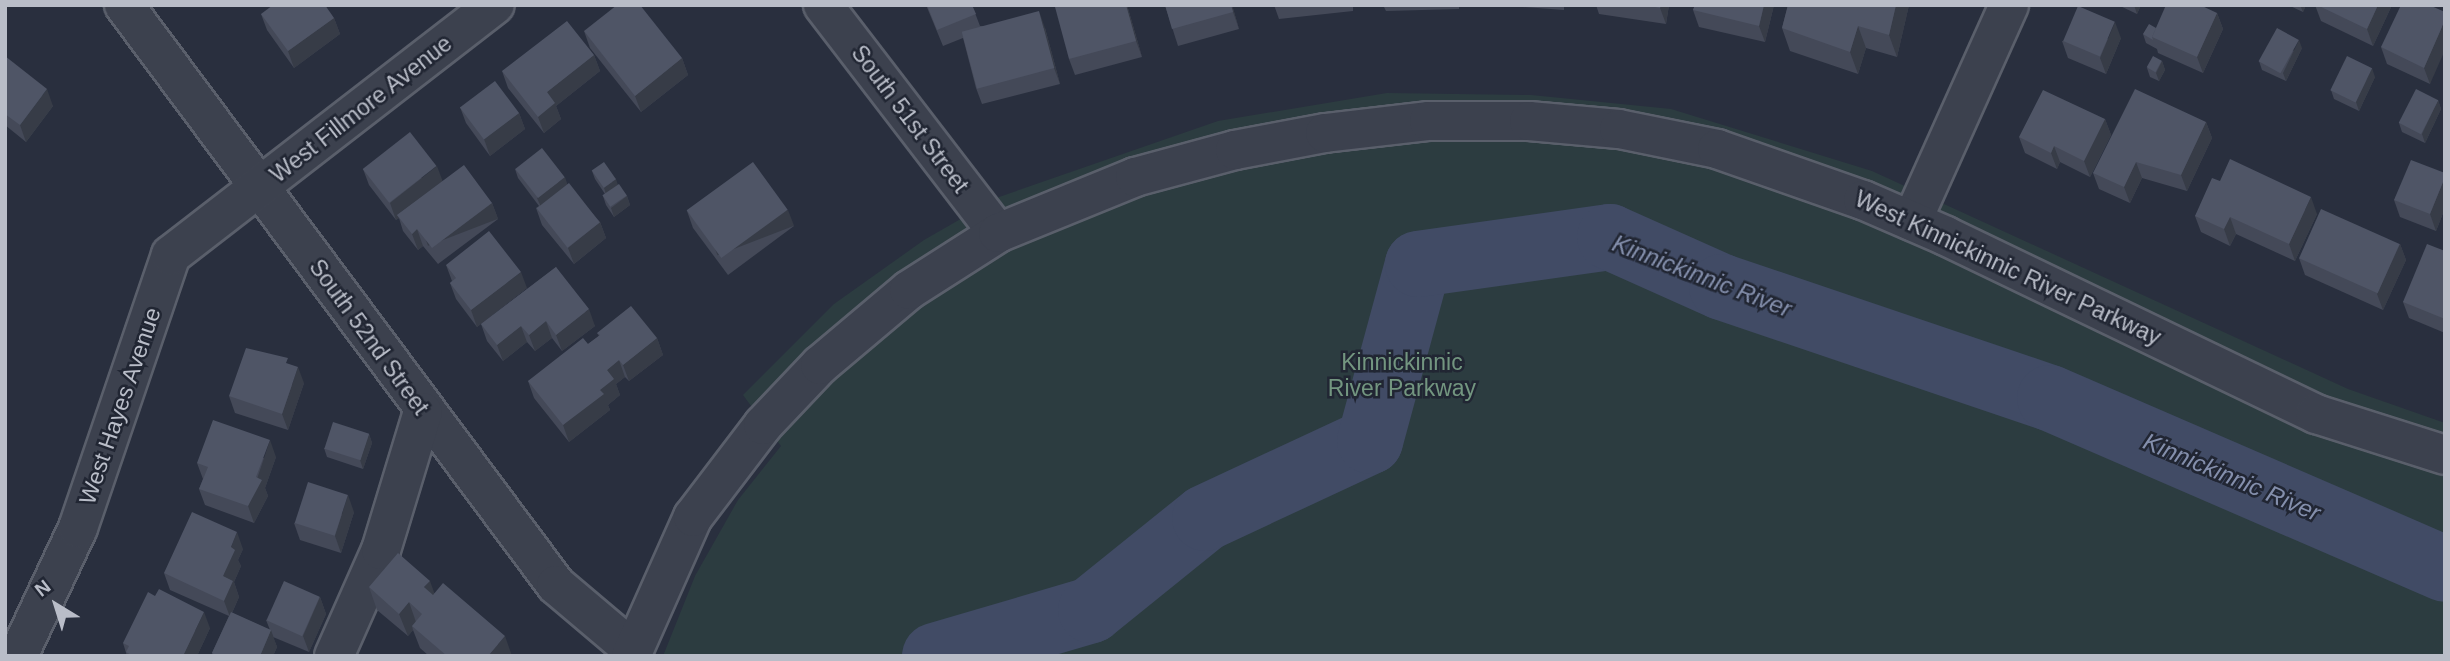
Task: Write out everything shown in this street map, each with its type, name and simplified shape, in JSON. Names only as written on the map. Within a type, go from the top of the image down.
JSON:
[{"type":"street","name":"South 52nd Street","points":[[124,5],[423,412],[556,585],[632,653]]},
{"type":"street","name":"West Fillmore Avenue","points":[[259,187],[495,5]]},
{"type":"street","name":"South 51st Street","points":[[823,5],[998,233]]},
{"type":"street","points":[[1912,221],[2008,5]]},
{"type":"street","name":"West Kinnickinnic River Parkway","points":[[632,653],[693,517],[763,425],[820,365],[909,290],[998,233],[1135,177],[1235,150],[1325,133],[1429,121],[1529,121],[1631,131],[1717,149],[1912,221],[2316,414],[2445,455]]},
{"type":"street","name":"West Hayes Avenue","points":[[18,656],[78,528],[171,255],[259,187]]},
{"type":"street","points":[[334,656],[381,551],[423,412]]},
{"type":"green space","name":"Kinnickinnic River Parkway","points":[[1387,93],[1531,95],[1671,109],[1872,171],[2348,389],[2445,423],[2445,656],[663,656],[695,576],[738,500],[781,446],[743,395],[834,304],[924,240],[999,197],[1218,121]]},
{"type":"building","points":[[273,5],[325,5],[334,18],[288,51],[261,14]]},
{"type":"building","points":[[617,5],[640,5],[682,58],[635,96],[584,31]]},
{"type":"building","points":[[927,5],[972,5],[976,14],[937,30]]},
{"type":"building","points":[[1126,5],[1136,41],[1069,59],[1055,7]]},
{"type":"building","points":[[1165,5],[1231,5],[1233,12],[1172,29]]},
{"type":"building","points":[[1695,5],[1764,5],[1759,26],[1693,10]]},
{"type":"building","points":[[1788,5],[1896,5],[1889,35],[1858,26],[1850,52],[1782,28]]},
{"type":"building","points":[[2166,5],[2200,5],[2217,13],[2197,57],[2152,37]]},
{"type":"building","points":[[2317,5],[2378,5],[2367,29]]},
{"type":"building","points":[[2401,5],[2429,5],[2445,12],[2445,20],[2424,68],[2381,47]]},
{"type":"building","points":[[2078,6],[2115,22],[2100,57],[2063,41]]},
{"type":"building","points":[[1039,11],[1054,68],[977,89],[962,32]]},
{"type":"building","points":[[567,21],[594,55],[547,92],[555,103],[538,117],[502,71]]},
{"type":"building","points":[[2149,24],[2156,28],[2153,40],[2143,34]]},
{"type":"building","points":[[2277,28],[2299,40],[2280,73],[2259,61]]},
{"type":"building","points":[[5,56],[47,89],[20,125],[5,114]]},
{"type":"building","points":[[2153,56],[2162,61],[2155,72],[2147,67]]},
{"type":"building","points":[[2347,56],[2372,68],[2356,102],[2330,90]]},
{"type":"building","points":[[495,81],[519,113],[484,139],[460,107]]},
{"type":"building","points":[[2135,89],[2206,122],[2181,175],[2136,162],[2124,187],[2093,173]]},
{"type":"building","points":[[2416,89],[2438,100],[2421,134],[2399,123]]},
{"type":"building","points":[[2043,90],[2105,119],[2084,161],[2054,146],[2051,153],[2019,137]]},
{"type":"building","points":[[410,132],[436,166],[389,203],[363,169]]},
{"type":"building","points":[[542,148],[565,177],[538,198],[515,169]]},
{"type":"building","points":[[2230,159],[2311,197],[2289,244],[2230,217],[2224,229],[2195,216],[2212,178],[2220,181]]},
{"type":"building","points":[[2411,160],[2445,173],[2430,214],[2394,200]]},
{"type":"building","points":[[604,162],[616,179],[604,188],[592,171]]},
{"type":"building","points":[[753,162],[788,210],[721,258],[687,210]]},
{"type":"building","points":[[464,165],[492,203],[432,248],[417,229],[412,234],[397,215]]},
{"type":"building","points":[[569,183],[600,222],[567,248],[537,208]]},
{"type":"building","points":[[619,184],[627,196],[610,207],[602,195]]},
{"type":"building","points":[[2321,209],[2400,244],[2378,293],[2299,258]]},
{"type":"building","points":[[489,231],[521,272],[471,310],[450,283],[456,278],[446,265]]},
{"type":"building","points":[[2427,244],[2445,251],[2445,319],[2403,302]]},
{"type":"building","points":[[556,267],[589,309],[556,335],[546,321],[529,335],[521,326],[497,345],[481,324]]},
{"type":"building","points":[[631,306],[657,338],[623,365],[619,360],[607,370],[614,379],[600,390],[604,394],[563,425],[528,381],[583,338],[588,344],[600,335],[597,333]]},
{"type":"building","points":[[246,348],[288,358],[286,363],[298,367],[282,414],[229,396]]},
{"type":"building","points":[[213,420],[270,440],[256,477],[262,480],[248,506],[199,489],[208,467],[197,463]]},
{"type":"building","points":[[333,422],[369,434],[360,460],[324,449]]},
{"type":"building","points":[[308,482],[348,495],[335,536],[295,523]]},
{"type":"building","points":[[192,512],[237,532],[231,547],[235,550],[223,576],[233,581],[224,601],[164,573]]},
{"type":"building","points":[[398,553],[430,581],[424,587],[433,595],[443,583],[505,636],[488,656],[447,656],[412,626],[422,614],[409,602],[399,614],[369,587]]},
{"type":"building","points":[[284,581],[320,597],[302,636],[267,620]]},
{"type":"building","points":[[159,589],[204,612],[183,656],[133,656],[126,652],[129,646],[123,643],[148,592],[155,596]]},
{"type":"building","points":[[231,612],[271,630],[260,656],[217,656],[212,653]]},
{"type":"waterway","name":"Kinnickinnic River","points":[[935,656],[1091,610],[1205,518],[1370,441],[1418,264],[1610,237],[1722,287],[2050,398],[2445,569]]}]
